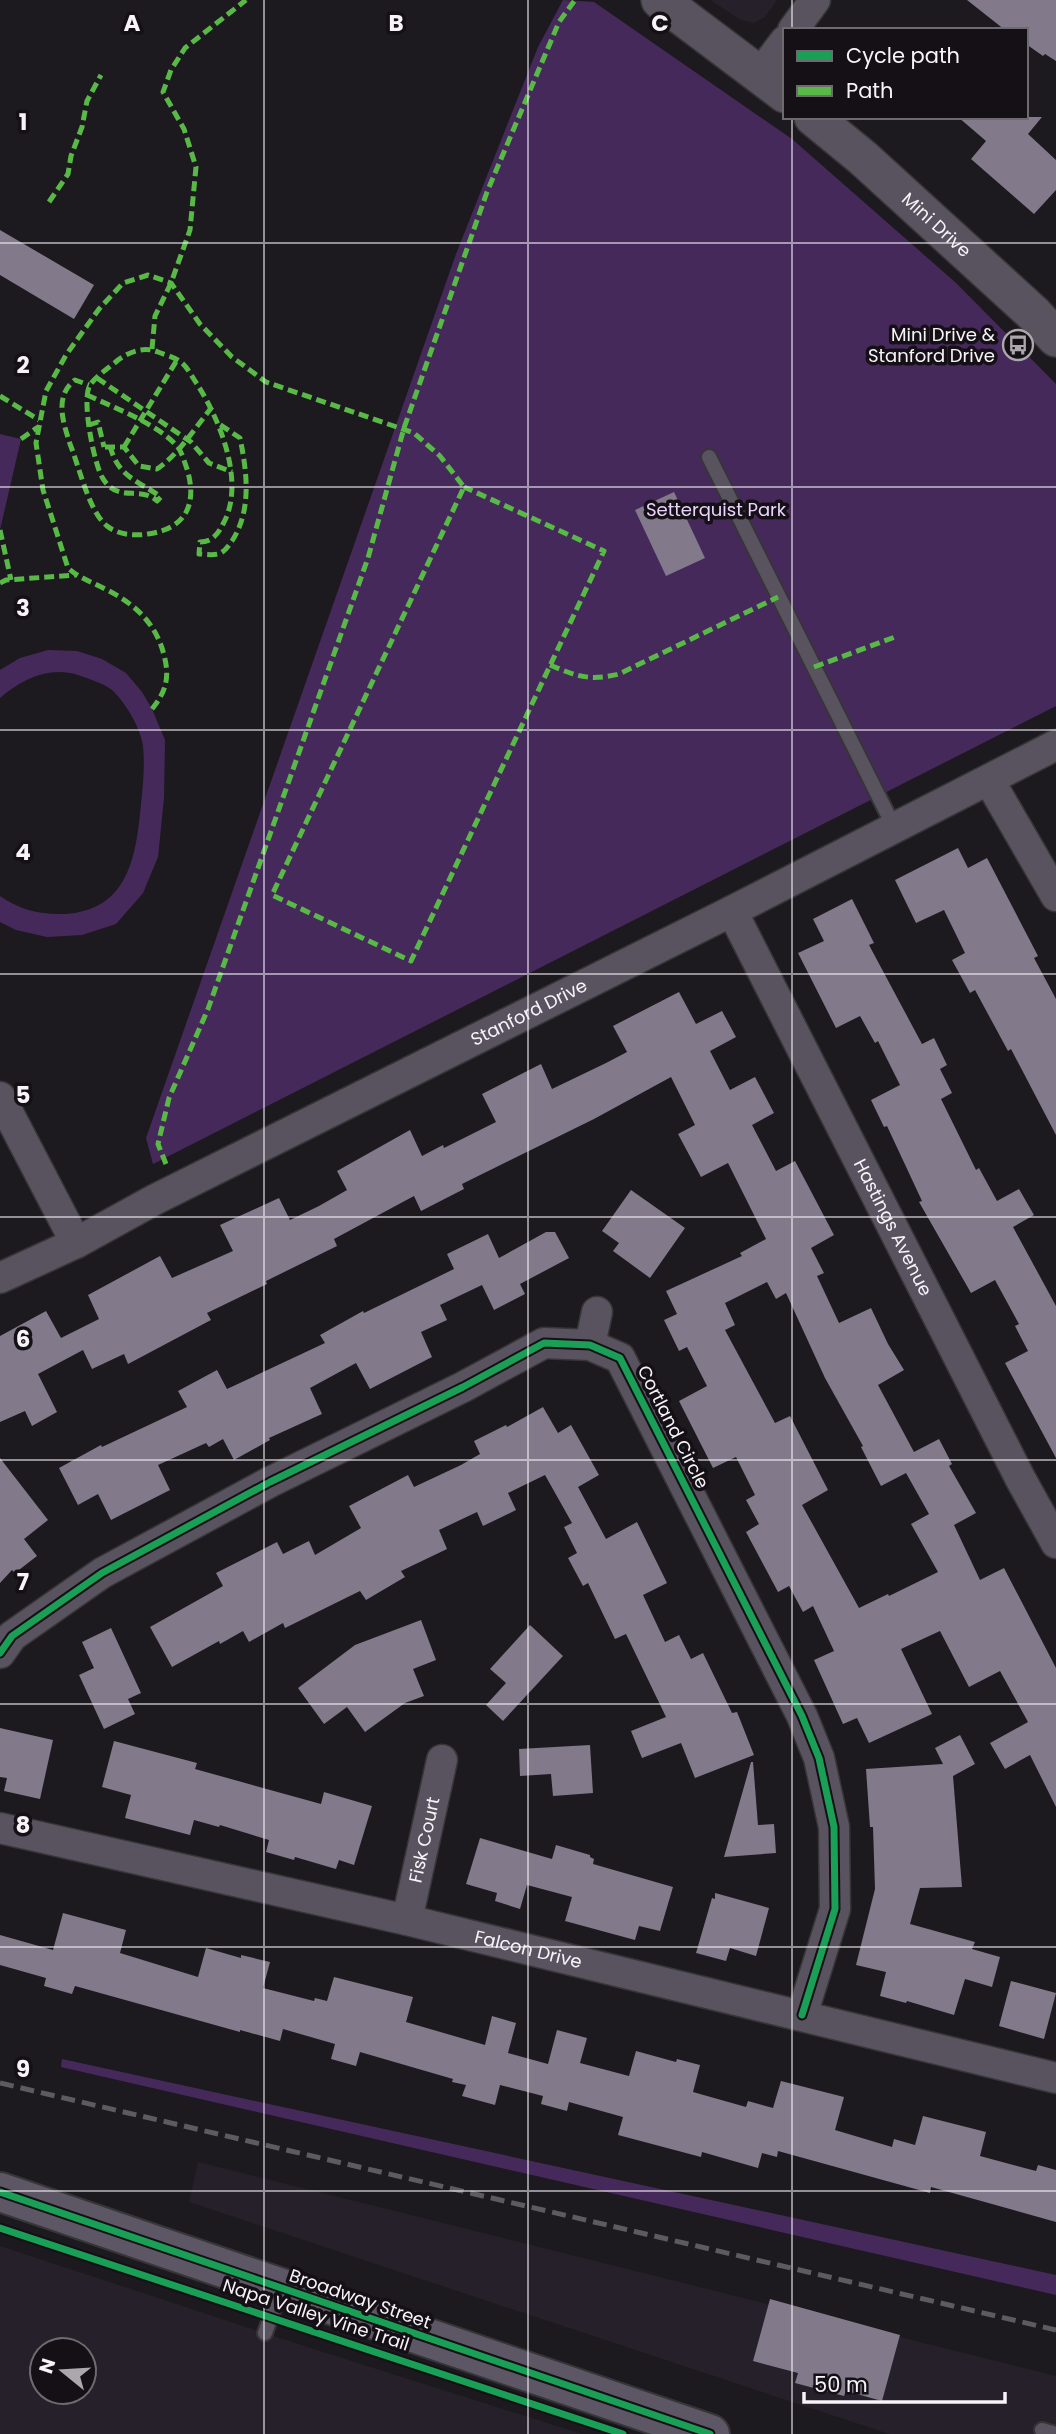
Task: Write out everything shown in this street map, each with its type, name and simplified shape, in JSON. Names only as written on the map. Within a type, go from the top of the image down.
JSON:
[{"type":"main road","name":"Broadway Street","points":[[0,2192],[710,2434]]},
{"type":"street","points":[[660,0],[773,84],[783,48]]},
{"type":"street","points":[[794,28],[815,0]]},
{"type":"street","name":"Mini Drive","points":[[815,119],[1014,296],[1056,338]]},
{"type":"street","name":"Stanford Drive","points":[[0,1278],[76,1243],[154,1200],[732,911],[1056,745]]},
{"type":"street","points":[[989,780],[1056,896]]},
{"type":"street","name":"Hastings Avenue","points":[[732,911],[1020,1478],[1056,1543]]},
{"type":"street","points":[[0,1097],[76,1243]]},
{"type":"street","points":[[590,1345],[597,1312]]},
{"type":"street","name":"Cortland Circle","points":[[0,1653],[12,1636],[102,1573],[270,1482],[463,1387],[544,1343],[590,1345],[620,1358],[802,1716],[819,1758],[834,1827],[835,1909],[802,2015]]},
{"type":"street","name":"Fisk Court","points":[[407,1920],[442,1760]]},
{"type":"street","name":"Falcon Drive","points":[[0,1828],[407,1920],[1056,2078]]},
{"type":"lane","points":[[709,457],[894,827]]},
{"type":"lane","points":[[265,2333],[281,2288]]},
{"type":"shaded area","points":[[710,0],[777,0],[765,17],[754,23],[741,20]]},
{"type":"shaded area","points":[[198,2162],[1056,2376],[1056,2434],[889,2434],[189,2202]]},
{"type":"shaded area","points":[[0,2246],[301,2345],[582,2434],[0,2434]]},
{"type":"green space","name":"Setterquist Park","points":[[563,0],[594,2],[792,139],[955,282],[1056,384],[1056,706],[153,1164],[146,1138],[456,254],[538,47]]},
{"type":"green space","points":[[0,434],[21,439],[0,530]]},
{"type":"green space","points":[[48,650],[77,651],[102,659],[126,673],[152,709],[165,740],[164,798],[158,857],[143,893],[116,924],[82,935],[47,937],[16,930],[0,922],[0,896],[31,911],[65,914],[86,910],[103,902],[116,891],[132,861],[136,843],[143,782],[143,746],[136,724],[117,695],[104,685],[78,675],[46,673],[17,685],[0,698],[0,670],[20,658]]},
{"type":"green space","points":[[62,2059],[1056,2275],[1056,2295],[61,2067]]},
{"type":"building","points":[[967,0],[1056,0],[1056,61],[1028,45],[1028,28],[1002,28]]},
{"type":"building","points":[[1042,117],[1028,134],[1056,160],[1056,190],[1034,214],[971,159],[986,141],[960,119]]},
{"type":"building","points":[[0,230],[94,285],[74,319],[0,275]]},
{"type":"building","points":[[674,492],[705,558],[666,576],[635,510]]},
{"type":"building","points":[[958,848],[968,868],[987,858],[1038,956],[1034,958],[1056,999],[1056,1135],[1011,1049],[1008,1051],[975,990],[970,993],[952,960],[965,953],[944,910],[916,923],[895,880]]},
{"type":"building","points":[[852,899],[874,943],[869,945],[922,1044],[934,1038],[947,1065],[940,1069],[952,1093],[941,1099],[976,1170],[979,1168],[997,1201],[1019,1189],[1034,1215],[1013,1227],[1056,1306],[1056,1458],[1005,1363],[1028,1351],[1015,1326],[1019,1324],[995,1280],[971,1293],[919,1202],[922,1201],[887,1126],[884,1127],[871,1100],[900,1085],[878,1041],[875,1043],[860,1016],[836,1028],[798,953],[824,941],[813,919]]},
{"type":"building","points":[[679,992],[696,1024],[722,1011],[736,1037],[710,1051],[730,1090],[755,1077],[774,1113],[752,1125],[776,1171],[795,1161],[834,1235],[811,1248],[824,1273],[817,1276],[839,1323],[871,1308],[904,1370],[878,1385],[914,1452],[939,1439],[952,1464],[949,1466],[976,1513],[954,1525],[980,1580],[1004,1568],[1056,1668],[1056,1807],[1030,1755],[1005,1769],[990,1743],[1028,1722],[1000,1671],[969,1687],[940,1631],[901,1649],[932,1714],[869,1743],[857,1718],[843,1724],[814,1660],[834,1651],[813,1606],[803,1612],[789,1586],[778,1592],[746,1532],[759,1524],[746,1500],[755,1495],[736,1457],[713,1468],[679,1401],[707,1386],[687,1347],[679,1351],[664,1320],[677,1314],[666,1291],[742,1256],[740,1253],[766,1239],[728,1163],[701,1177],[678,1134],[695,1125],[671,1077],[594,1119],[462,1184],[464,1189],[421,1211],[414,1196],[334,1239],[337,1246],[207,1313],[211,1320],[128,1364],[124,1354],[92,1369],[83,1350],[38,1374],[57,1412],[32,1426],[25,1411],[0,1422],[0,1336],[46,1311],[61,1338],[99,1319],[88,1295],[160,1256],[172,1278],[233,1251],[220,1225],[279,1198],[290,1220],[319,1206],[347,1190],[337,1171],[410,1130],[422,1156],[496,1122],[482,1094],[541,1064],[552,1089],[606,1063],[627,1052],[613,1026]],"holes":[[[767,1282],[776,1299],[786,1293],[825,1378],[863,1446],[861,1447],[881,1486],[906,1473],[929,1514],[911,1524],[938,1572],[859,1608],[802,1505],[828,1490],[790,1416],[775,1423],[725,1330],[735,1325],[725,1303]]]},
{"type":"building","points":[[631,1190],[685,1228],[650,1278],[613,1251],[619,1243],[602,1231]]},
{"type":"building","points":[[546,1232],[555,1232],[569,1258],[520,1284],[525,1294],[494,1310],[482,1285],[440,1305],[447,1320],[421,1332],[432,1357],[370,1389],[356,1363],[310,1388],[322,1414],[269,1438],[270,1440],[234,1460],[223,1439],[209,1447],[206,1443],[158,1465],[170,1490],[111,1520],[98,1494],[78,1505],[59,1468],[101,1445],[102,1447],[187,1407],[178,1391],[217,1370],[227,1389],[325,1343],[320,1335],[363,1311],[364,1313],[454,1269],[447,1254],[488,1234],[499,1258]]},
{"type":"building","points":[[543,1407],[558,1433],[571,1425],[599,1475],[578,1487],[606,1539],[637,1522],[667,1583],[643,1595],[665,1642],[679,1635],[691,1659],[703,1653],[732,1713],[737,1712],[754,1755],[695,1778],[681,1743],[642,1758],[631,1731],[666,1717],[626,1634],[615,1639],[588,1583],[583,1586],[568,1558],[577,1553],[564,1527],[572,1523],[545,1475],[508,1493],[516,1510],[483,1526],[477,1512],[439,1530],[447,1549],[401,1571],[405,1577],[366,1600],[360,1591],[285,1628],[283,1623],[249,1642],[243,1631],[172,1667],[150,1627],[223,1586],[216,1573],[277,1542],[283,1554],[309,1541],[315,1555],[361,1528],[349,1506],[408,1475],[414,1487],[461,1465],[480,1454],[474,1441]]},
{"type":"building","points":[[0,1458],[48,1520],[24,1539],[37,1556],[15,1573],[12,1570],[0,1583]]},
{"type":"building","points":[[421,1620],[436,1660],[413,1669],[424,1696],[405,1703],[365,1732],[347,1707],[324,1724],[298,1688],[355,1645]]},
{"type":"building","points":[[530,1625],[563,1656],[503,1721],[486,1705],[506,1683],[490,1669]]},
{"type":"building","points":[[111,1628],[141,1693],[128,1699],[135,1714],[104,1729],[79,1675],[94,1668],[82,1642]]},
{"type":"building","points":[[0,1728],[53,1740],[40,1799],[4,1791],[7,1778],[0,1777]]},
{"type":"building","points":[[960,1735],[975,1764],[953,1776],[962,1887],[920,1888],[910,1924],[975,1942],[972,1949],[1000,1957],[992,1987],[965,1979],[954,2015],[880,1996],[886,1972],[856,1965],[875,1889],[873,1827],[870,1827],[866,1769],[943,1764],[935,1748]]},
{"type":"building","points":[[114,1741],[197,1763],[195,1769],[321,1804],[324,1792],[372,1806],[354,1865],[339,1860],[336,1869],[266,1852],[269,1840],[220,1825],[219,1827],[194,1820],[190,1835],[125,1818],[131,1795],[102,1787]]},
{"type":"building","points":[[590,1745],[593,1793],[553,1796],[551,1774],[520,1776],[519,1749]]},
{"type":"building","points":[[751,1762],[758,1825],[774,1824],[776,1853],[724,1857]]},
{"type":"building","points":[[480,1838],[552,1859],[556,1845],[590,1855],[594,1859],[593,1864],[673,1887],[660,1931],[639,1926],[635,1940],[565,1921],[572,1897],[527,1885],[520,1909],[495,1901],[497,1893],[466,1884]]},
{"type":"building","points":[[715,1893],[769,1908],[756,1956],[730,1948],[726,1961],[696,1953]]},
{"type":"building","points":[[63,1913],[126,1930],[120,1953],[198,1977],[206,1948],[241,1958],[241,1955],[270,1962],[263,1988],[314,2001],[315,1998],[327,2001],[334,1977],[413,1997],[406,2022],[485,2045],[492,2016],[516,2023],[508,2053],[548,2064],[557,2030],[587,2038],[580,2063],[629,2076],[636,2051],[676,2062],[677,2059],[700,2065],[693,2092],[746,2107],[748,2101],[773,2108],[781,2081],[844,2097],[835,2130],[892,2147],[894,2139],[915,2145],[923,2116],[986,2132],[980,2156],[1036,2171],[1038,2165],[1056,2170],[1056,2222],[931,2187],[930,2193],[778,2151],[777,2157],[762,2153],[758,2168],[702,2152],[701,2157],[618,2135],[623,2117],[569,2102],[567,2111],[541,2104],[543,2096],[500,2085],[495,2105],[462,2096],[466,2085],[452,2082],[453,2079],[360,2052],[356,2066],[331,2059],[335,2044],[283,2029],[280,2041],[240,2032],[75,1986],[72,1994],[44,1986],[46,1978],[0,1965],[0,1935],[53,1950]]},
{"type":"building","points":[[1011,1981],[1056,1993],[1044,2039],[999,2026]]},
{"type":"building","points":[[770,2299],[900,2335],[882,2401],[846,2391],[844,2396],[795,2383],[798,2373],[753,2361]]},
{"type":"railway","points":[[0,2083],[1056,2330]]},
{"type":"marked path","points":[[152,349],[155,316],[171,283],[190,230],[196,167],[184,129],[163,92],[171,70],[185,48],[246,0]]},
{"type":"marked path","points":[[166,1164],[158,1144],[169,1098],[208,1009],[368,558],[404,428],[487,192],[559,22],[575,0]]},
{"type":"marked path","points":[[49,202],[68,174],[87,101],[101,75]]},
{"type":"marked path","points":[[152,709],[164,690],[167,677],[160,644],[149,624],[134,608],[68,568],[43,490],[36,443],[46,391],[66,355],[99,309],[123,283],[148,275],[171,283],[200,324],[232,357],[266,382],[414,433],[440,456],[464,487],[272,895],[411,961],[604,551],[464,487]]},
{"type":"marked path","points":[[110,446],[123,471],[161,497],[157,501],[143,494],[115,490],[102,477],[95,459],[90,431],[88,392],[90,385],[99,375],[132,352],[153,350],[182,363],[214,415],[231,471],[232,490],[223,524],[214,537],[200,542],[199,554],[218,554],[232,541],[238,529],[243,517],[246,491],[240,438],[219,424]]},
{"type":"marked path","points":[[124,447],[177,360]]},
{"type":"marked path","points":[[97,378],[191,442],[209,463],[232,472]]},
{"type":"marked path","points":[[87,395],[158,430],[180,450],[187,469],[191,494],[186,513],[180,521],[161,531],[132,535],[111,529],[101,519],[85,488],[62,410],[62,401],[68,386],[75,380],[89,385]]},
{"type":"marked path","points":[[0,396],[39,420]]},
{"type":"marked path","points":[[105,447],[124,447],[139,466],[157,469],[179,449],[212,407]]},
{"type":"marked path","points":[[89,425],[98,422],[104,447]]},
{"type":"marked path","points":[[21,439],[38,427]]},
{"type":"marked path","points":[[0,530],[11,580]]},
{"type":"marked path","points":[[0,583],[6,580],[76,575]]},
{"type":"marked path","points":[[550,665],[584,677],[619,674],[778,597]]},
{"type":"marked path","points":[[814,667],[895,637]]},
{"type":"cycle path","points":[[0,1653],[12,1636],[102,1573],[270,1482],[463,1387],[544,1343],[590,1345],[620,1358],[802,1716],[819,1758],[834,1827],[835,1909],[802,2015]]},
{"type":"cycle path","name":"Napa Valley Vine Trail","points":[[0,2192],[710,2434]]},
{"type":"cycle path","name":"Napa Valley Vine Trail","points":[[0,2228],[623,2434]]},
{"type":"place","name":"Mini Drive & Stanford Drive","points":[[1018,345]]}]
